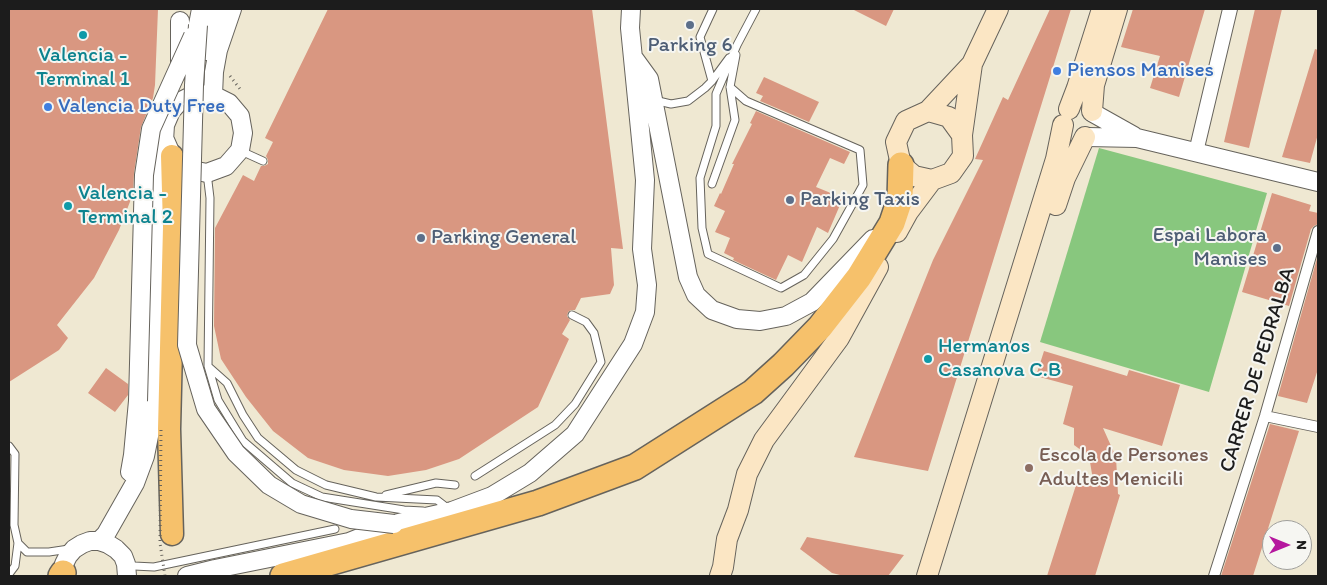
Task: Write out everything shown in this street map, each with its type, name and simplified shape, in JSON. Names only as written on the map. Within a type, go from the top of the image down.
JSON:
[{"type":"highway","points":[[168,148],[174,227],[165,430],[172,534],[179,481],[187,345]]},
{"type":"highway","points":[[283,576],[538,503],[635,467],[752,392],[784,365],[820,327],[859,277],[892,224],[900,199],[901,165]]},
{"type":"main road","points":[[972,64],[928,111],[906,121],[896,142],[901,165],[914,176],[932,180],[951,173],[963,156],[962,135],[972,64],[998,9]]},
{"type":"main road","points":[[927,576],[1056,159],[1066,117],[1102,9]]},
{"type":"main road","points":[[1093,112],[1094,85],[1117,9]]},
{"type":"main road","points":[[941,576],[945,550],[996,384],[1065,178],[1086,137],[1094,129],[1096,118],[1088,107],[1078,105],[1066,117]]},
{"type":"main road","points":[[928,111],[949,117],[962,135]]},
{"type":"main road","points":[[1066,117],[1069,134],[1074,137],[1086,137]]},
{"type":"main road","points":[[720,576],[727,539],[738,510],[747,474],[764,440],[839,338],[908,212],[932,180]]},
{"type":"street","points":[[207,95],[205,54],[219,9]]},
{"type":"street","points":[[207,95],[218,50],[232,9]]},
{"type":"street","points":[[624,9],[630,28]]},
{"type":"street","points":[[187,576],[349,542],[394,524],[452,511],[492,496],[530,473],[575,434],[633,344],[644,312],[648,285],[642,249],[645,180],[632,56],[631,9]]},
{"type":"street","points":[[1196,152],[1230,9]]},
{"type":"street","points":[[200,17],[194,85],[187,345],[206,409],[236,453],[269,485],[301,504],[352,519],[394,524]]},
{"type":"street","points":[[122,506],[133,455],[138,401],[144,175],[151,129],[200,17]]},
{"type":"street","points":[[179,102],[180,21]]},
{"type":"street","points":[[632,56],[648,79],[688,277],[696,295],[712,310],[737,319],[760,321],[786,316],[812,302],[872,241],[892,224]]},
{"type":"street","points":[[99,541],[106,534],[135,483],[145,456],[154,411],[159,222],[168,148],[165,125],[171,110],[179,102],[195,94],[207,95],[230,103],[240,116],[243,133],[240,150],[226,166],[207,172],[187,169],[168,148]]},
{"type":"street","points":[[1093,112],[1137,138]]},
{"type":"street","points":[[1086,137],[1137,138],[1318,182]]},
{"type":"street","name":"CARRER DE PEDRALBA","points":[[1214,576],[1265,416],[1318,231]]},
{"type":"street","points":[[1265,416],[1318,427]]},
{"type":"street","points":[[63,572],[68,556],[74,549],[90,541],[99,541],[116,548],[122,556],[127,570]]},
{"type":"lane","points":[[712,81],[700,36],[713,9]]},
{"type":"lane","points":[[730,87],[746,101],[860,150],[863,185],[833,240],[804,275],[780,288],[708,254],[702,228],[700,178],[716,126],[716,94],[756,9]]},
{"type":"lane","points":[[652,100],[671,104],[688,101],[712,81],[738,45]]},
{"type":"lane","points":[[712,184],[735,120],[730,87],[738,45]]},
{"type":"lane","points":[[240,150],[263,161]]},
{"type":"lane","points":[[207,172],[210,198],[208,366],[218,400],[243,441],[292,483],[322,497],[404,510],[452,511]]},
{"type":"lane","points":[[475,476],[555,425],[575,404],[601,362],[594,333],[586,322],[572,315]]},
{"type":"lane","points":[[208,366],[227,383],[243,415],[258,438],[296,470],[326,485],[376,497],[437,500],[452,511]]},
{"type":"lane","points":[[9,446],[15,454],[14,525],[18,543],[15,566],[9,574]]},
{"type":"lane","points":[[376,497],[436,483],[455,484]]},
{"type":"lane","points":[[127,570],[134,566],[154,566],[335,529]]},
{"type":"lane","points":[[18,543],[27,552],[74,549]]},
{"type":"lane","points":[[49,552],[58,556],[63,572]]},
{"type":"path","points":[[165,430],[160,543],[165,576]]},
{"type":"green space","points":[[1099,148],[1267,193],[1209,392],[1040,342]]},
{"type":"building","name":"Valencia - Terminal 2","points":[[9,9],[158,9],[153,98],[141,127],[133,194],[119,230],[94,278],[57,325],[68,338],[59,350],[9,382]]},
{"type":"building","name":"Parking General","points":[[328,9],[592,9],[623,249],[611,248],[614,285],[610,294],[581,298],[575,310],[568,312],[567,316],[570,320],[562,334],[569,339],[538,407],[459,459],[426,470],[388,476],[344,470],[308,458],[273,431],[246,397],[221,359],[214,326],[215,228],[243,175],[254,181],[261,166],[268,164],[266,156],[273,142],[265,138]]},
{"type":"building","points":[[852,9],[894,9],[886,26]]},
{"type":"building","name":"Hermanos Casanova C.B","points":[[1050,9],[1071,9],[928,471],[854,457],[933,260],[983,160],[975,159],[1003,97],[1008,100]]},
{"type":"building","points":[[1133,9],[1205,9],[1179,97],[1150,88],[1160,56],[1121,47]]},
{"type":"building","points":[[1255,9],[1282,9],[1249,148],[1224,142]]},
{"type":"building","points":[[1315,49],[1318,50],[1318,134],[1310,163],[1282,157]]},
{"type":"building","points":[[764,77],[819,102],[809,122],[760,101],[763,96],[756,93]]},
{"type":"building","name":"Parking Taxis","points":[[756,111],[850,152],[844,164],[830,158],[816,187],[843,198],[828,233],[817,227],[802,262],[788,255],[776,280],[733,260],[734,258],[724,253],[730,238],[715,232],[725,211],[714,206],[752,124],[750,123]]},
{"type":"building","name":"Espai Labora Manises","points":[[1272,193],[1311,205],[1309,211],[1318,213],[1318,224],[1311,229],[1289,306],[1242,292]]},
{"type":"building","points":[[1318,255],[1318,369],[1307,403],[1278,396]]},
{"type":"building","points":[[1044,351],[1127,376],[1129,370],[1180,385],[1162,446],[1103,428],[1116,457],[1118,494],[1120,495],[1095,576],[1047,576],[1077,482],[1094,486],[1089,456],[1074,445],[1074,428],[1063,424],[1073,386],[1036,376]]},
{"type":"building","points":[[106,368],[128,384],[128,395],[115,412],[88,393]]},
{"type":"building","points":[[1270,424],[1299,431],[1271,520],[1262,520],[1262,548],[1253,576],[1221,576]]},
{"type":"building","points":[[807,537],[904,555],[888,576],[844,576],[832,573],[800,549]]},
{"type":"place","name":"Parking 6","points":[[690,25]]},
{"type":"place","name":"Valencia - Terminal 1","points":[[83,35]]},
{"type":"place","name":"Piensos Manises","points":[[1057,71]]},
{"type":"place","name":"Valencia Duty Free","points":[[48,107]]},
{"type":"place","name":"Parking Taxis","points":[[790,200]]},
{"type":"place","name":"Valencia - Terminal 2","points":[[68,206]]},
{"type":"place","name":"Parking General","points":[[421,238]]},
{"type":"place","name":"Espai Labora Manises","points":[[1277,248]]},
{"type":"place","name":"Hermanos Casanova C.B","points":[[928,359]]},
{"type":"place","name":"Escola de Persones Adultes Menicili","points":[[1029,468]]}]
